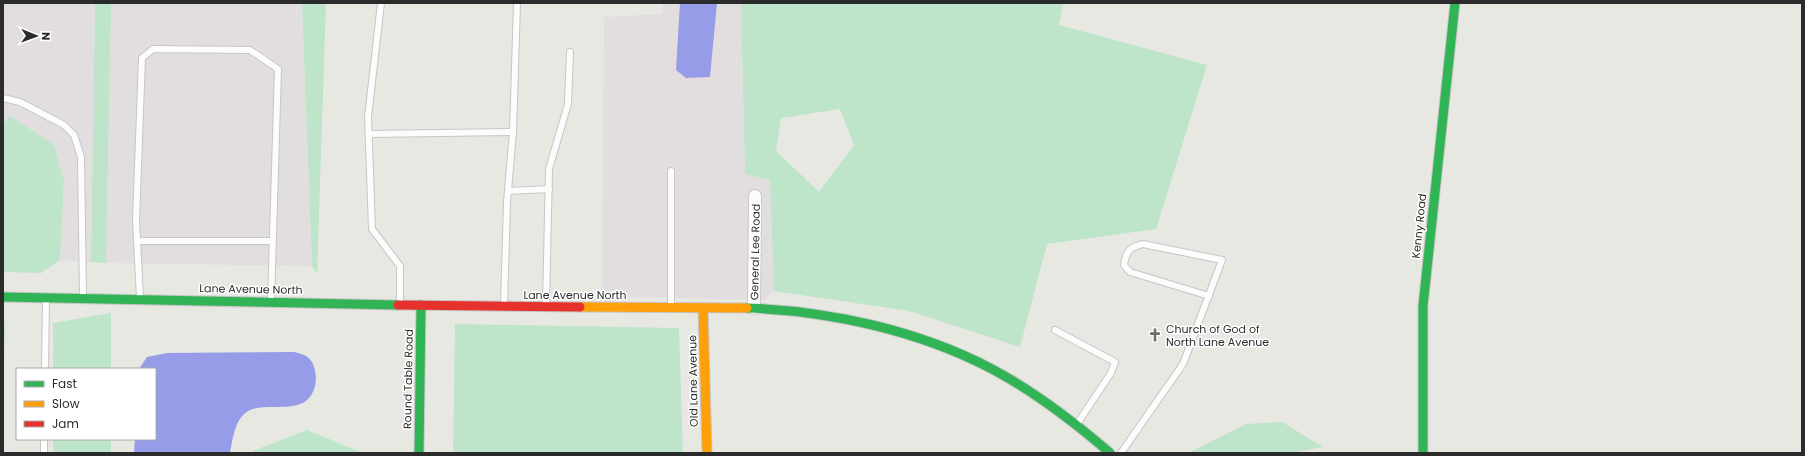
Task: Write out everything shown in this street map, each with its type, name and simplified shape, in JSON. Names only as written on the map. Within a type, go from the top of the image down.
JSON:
[{"type":"main road","name":"Kenny Road","points":[[1423,453],[1423,306],[1455,3]]},
{"type":"main road","name":"Lane Avenue North","points":[[3,297],[400,305],[754,308],[816,314],[875,326],[948,349],[1018,384],[1077,424],[1110,453]]},
{"type":"main road","name":"Round Table Road","points":[[420,453],[421,305]]},
{"type":"main road","name":"Old Lane Avenue","points":[[703,308],[707,453]]},
{"type":"street","name":"General Lee Road","points":[[754,308],[755,196]]},
{"type":"lane","points":[[381,3],[368,117],[372,229],[400,266],[400,305]]},
{"type":"lane","points":[[504,306],[508,191],[513,132],[517,3]]},
{"type":"lane","points":[[140,299],[136,220],[142,58],[153,49],[250,50],[278,69],[271,302]]},
{"type":"lane","points":[[546,307],[549,169],[568,104],[570,52]]},
{"type":"lane","points":[[3,98],[20,102],[64,125],[74,135],[80,158],[84,298]]},
{"type":"lane","points":[[369,134],[513,132]]},
{"type":"lane","points":[[671,308],[672,171]]},
{"type":"lane","points":[[508,191],[549,189]]},
{"type":"lane","points":[[138,241],[272,241]]},
{"type":"lane","points":[[1121,453],[1183,364],[1209,296],[1222,260],[1143,244],[1132,247],[1125,256],[1124,265],[1130,272],[1209,296]]},
{"type":"lane","points":[[45,368],[46,298]]},
{"type":"lane","points":[[1055,330],[1115,362],[1111,373],[1077,424]]},
{"type":"lane","points":[[44,440],[44,453]]},
{"type":"shaded area","points":[[3,3],[95,3],[91,262],[60,260],[64,181],[10,117],[3,125]]},
{"type":"shaded area","points":[[111,3],[302,3],[312,266],[106,263]]},
{"type":"shaded area","points":[[663,3],[741,3],[745,174],[770,179],[774,291],[765,300],[602,296],[604,17],[662,14]]},
{"type":"green space","points":[[95,3],[111,3],[106,263],[91,262]]},
{"type":"green space","points":[[302,3],[326,3],[317,274],[312,266]]},
{"type":"green space","points":[[741,3],[1063,3],[1059,25],[1207,65],[1156,229],[1047,244],[1020,347],[909,311],[774,291],[770,180],[745,174]],"holes":[[[840,109],[854,145],[819,192],[776,151],[781,118]]]},
{"type":"green space","points":[[10,116],[54,145],[64,181],[60,260],[41,273],[3,272],[3,125]]},
{"type":"green space","points":[[111,313],[111,368],[53,368],[53,323]]},
{"type":"green space","points":[[3,322],[5,322],[3,411]]},
{"type":"green space","points":[[455,324],[679,328],[683,453],[453,453]]},
{"type":"green space","points":[[1282,422],[1323,447],[1291,453],[1188,453],[1246,424]]},
{"type":"green space","points":[[307,430],[363,453],[252,453],[253,451]]},
{"type":"green space","points":[[53,440],[111,440],[111,453],[53,453]]},
{"type":"water","points":[[680,3],[717,3],[710,77],[686,78],[676,70]]},
{"type":"water","points":[[294,352],[302,354],[310,360],[315,371],[316,377],[314,390],[307,400],[295,406],[257,408],[245,413],[236,428],[230,453],[134,453],[135,440],[156,440],[156,368],[140,368],[147,357],[167,353]]},
{"type":"traffic: fast","points":[[1423,453],[1423,306],[1455,3]]},
{"type":"traffic: fast","points":[[3,297],[398,305]]},
{"type":"traffic: fast","points":[[419,453],[421,305]]},
{"type":"traffic: fast","points":[[747,308],[809,313],[841,318],[904,333],[934,343],[964,355],[1023,387],[1068,418],[1110,453]]},
{"type":"traffic: slow","points":[[580,307],[747,308]]},
{"type":"traffic: slow","points":[[703,308],[707,453]]},
{"type":"traffic: jam","points":[[398,305],[580,307]]},
{"type":"place","name":"Church of God of North Lane Avenue","points":[[1155,335]]}]
